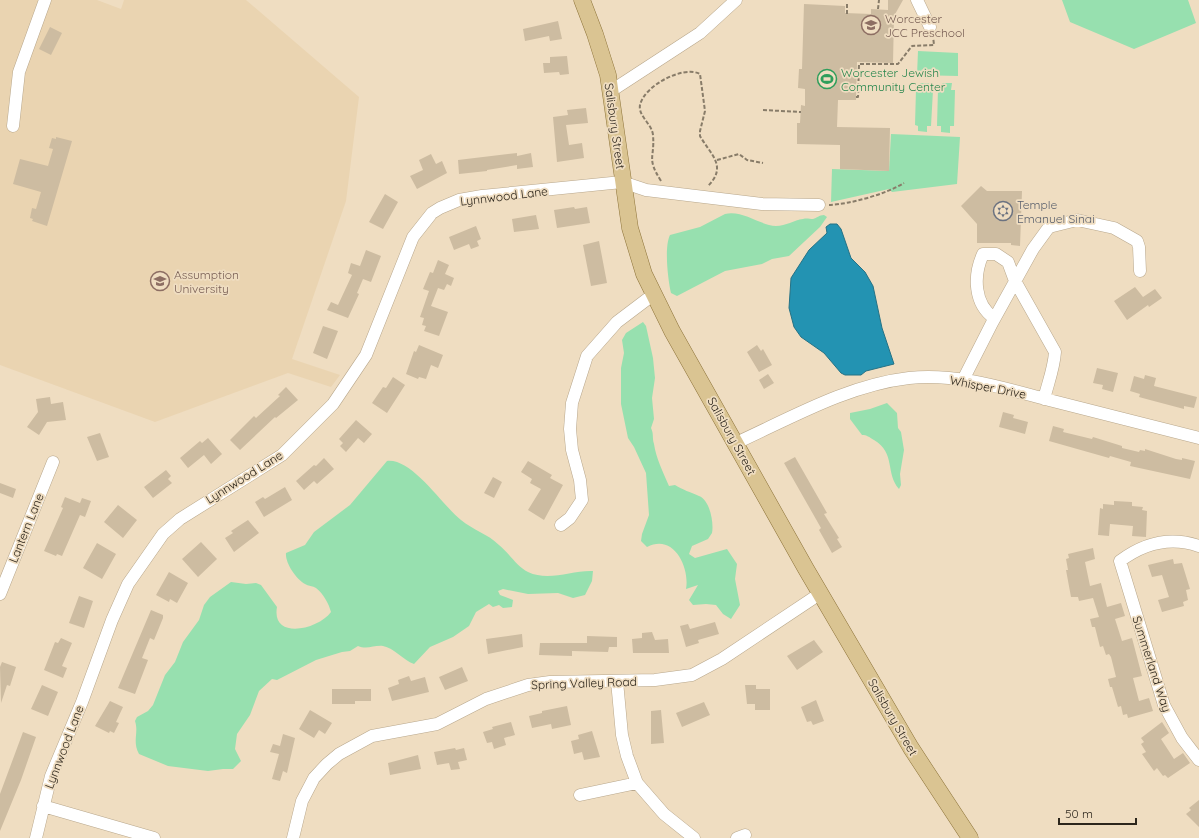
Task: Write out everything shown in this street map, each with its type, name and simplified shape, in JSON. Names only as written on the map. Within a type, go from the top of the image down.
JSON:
[{"type":"main road","name":"Salisbury Street","points":[[582,0],[600,47],[611,91],[622,182],[630,228],[644,274],[672,331],[821,593],[915,754],[970,838]]},
{"type":"street","points":[[13,126],[19,72],[45,0]]},
{"type":"street","points":[[611,91],[696,36],[736,0]]},
{"type":"street","points":[[917,0],[930,27]]},
{"type":"street","points":[[622,182],[646,190],[762,204],[819,205]]},
{"type":"street","name":"Lynnwood Lane","points":[[36,838],[51,776],[82,702],[112,620],[128,584],[163,534],[180,519],[282,455],[333,404],[366,355],[406,253],[413,237],[422,224],[440,208],[459,200],[482,196],[622,182]]},
{"type":"street","points":[[963,380],[994,318],[1033,249],[1049,227],[1077,220],[1114,228],[1137,241],[1139,247],[1140,271]]},
{"type":"street","points":[[994,318],[986,313],[978,301],[978,266],[983,254],[996,254],[1008,262],[1016,280],[1055,352],[1054,365],[1050,373],[1044,399]]},
{"type":"street","points":[[561,525],[570,518],[582,500],[580,480],[572,450],[570,429],[572,403],[587,356],[617,322],[654,294]]},
{"type":"street","name":"Whisper Drive","points":[[736,443],[834,398],[876,384],[915,378],[963,380],[1199,438]]},
{"type":"street","name":"Lantern Lane","points":[[0,594],[53,462]]},
{"type":"street","name":"Summerland Way","points":[[1199,546],[1174,541],[1156,542],[1140,548],[1120,561],[1164,705],[1182,738],[1199,760]]},
{"type":"street","name":"Spring Valley Road","points":[[293,838],[302,801],[314,778],[327,764],[361,741],[372,736],[437,724],[486,698],[518,687],[550,682],[673,679],[700,672],[821,593]]},
{"type":"street","points":[[617,681],[622,736],[627,756],[637,783],[664,814],[694,838]]},
{"type":"street","points":[[580,796],[637,783]]},
{"type":"street","points":[[43,806],[154,838]]},
{"type":"path","points":[[878,9],[879,0]]},
{"type":"path","points":[[847,2],[847,14]]},
{"type":"path","points":[[856,97],[858,97],[859,64],[898,64],[912,46],[934,45],[930,27]]},
{"type":"path","points":[[668,193],[651,163],[653,135],[643,116],[640,105],[642,99],[658,82],[692,71],[700,74],[705,111],[700,136],[717,160],[716,175],[712,182],[697,196]]},
{"type":"path","points":[[763,110],[801,112]]},
{"type":"path","points":[[717,160],[739,154],[747,160],[763,163]]},
{"type":"path","points":[[819,205],[838,204],[863,198],[897,188],[904,183]]},
{"type":"shaded area","name":"Assumption University","points":[[0,0],[97,0],[121,9],[124,0],[246,0],[359,97],[346,201],[292,359],[340,375],[331,387],[288,373],[155,422],[0,365]]},
{"type":"green space","points":[[1062,0],[1188,0],[1196,23],[1134,49],[1070,22]]},
{"type":"green space","points":[[918,51],[958,53],[958,76],[917,75]]},
{"type":"green space","points":[[920,83],[929,83],[929,89],[933,90],[931,126],[927,126],[927,132],[918,131],[918,126],[915,125],[916,89],[919,89]]},
{"type":"green space","points":[[942,83],[952,83],[951,90],[955,90],[954,126],[950,126],[950,133],[941,132],[941,126],[937,126],[938,89],[942,89]]},
{"type":"green space","points":[[891,134],[960,137],[957,184],[892,192],[889,189],[831,202],[832,169],[889,171]]},
{"type":"green space","points":[[725,214],[738,214],[776,226],[800,220],[813,219],[822,215],[827,217],[820,227],[789,256],[772,259],[762,264],[725,271],[677,296],[671,293],[667,255],[668,240],[670,235],[700,227]]},
{"type":"green space","points":[[643,322],[646,326],[653,358],[655,378],[652,398],[654,419],[651,428],[656,454],[669,486],[675,485],[703,498],[710,512],[712,533],[708,539],[692,546],[689,554],[695,558],[727,549],[737,564],[735,579],[740,605],[731,619],[723,614],[716,605],[693,605],[689,600],[698,585],[686,589],[687,581],[683,563],[678,555],[665,545],[657,544],[647,547],[641,541],[649,515],[646,473],[634,447],[628,438],[621,404],[621,368],[624,353],[622,340],[626,333]]},
{"type":"green space","points":[[887,403],[897,413],[898,428],[901,432],[904,450],[900,474],[901,485],[899,489],[892,476],[888,457],[881,445],[867,436],[862,435],[850,419],[850,413],[870,409]]},
{"type":"green space","points":[[387,461],[397,462],[416,474],[453,513],[470,527],[495,541],[524,570],[536,575],[544,576],[593,571],[592,581],[585,595],[573,598],[558,593],[528,594],[503,589],[498,591],[500,595],[513,600],[512,607],[503,608],[499,605],[493,607],[489,604],[476,612],[469,626],[453,637],[430,647],[414,664],[387,647],[380,646],[364,648],[358,646],[350,651],[316,660],[277,680],[272,679],[259,691],[250,715],[237,734],[235,749],[241,761],[233,769],[208,771],[168,766],[139,754],[136,745],[135,721],[137,717],[148,711],[153,705],[165,675],[175,662],[183,642],[199,620],[204,605],[210,597],[231,582],[246,584],[256,583],[261,585],[277,607],[277,617],[281,624],[288,628],[297,629],[307,627],[325,618],[331,612],[319,590],[305,584],[295,575],[289,566],[286,553],[305,545],[314,532],[350,505]]},
{"type":"water","points":[[830,224],[837,224],[841,229],[851,258],[865,272],[873,286],[882,328],[894,364],[866,371],[861,375],[845,375],[841,373],[824,353],[801,337],[794,327],[789,308],[791,278],[809,250],[827,233],[826,227]]},
{"type":"building","name":"Worcester Jewish Community Center","points":[[888,0],[903,0],[894,16],[893,63],[857,62],[856,100],[838,100],[837,127],[890,128],[889,171],[840,169],[840,145],[797,144],[797,123],[800,123],[801,105],[805,106],[805,89],[798,88],[799,69],[802,69],[804,4],[845,6],[845,13],[871,14],[871,9],[888,10]]},
{"type":"building","points":[[558,21],[562,39],[550,41],[549,36],[525,41],[523,29]]},
{"type":"building","points":[[50,27],[62,33],[51,55],[39,49]]},
{"type":"building","points":[[567,56],[569,74],[560,75],[559,72],[544,73],[543,63],[550,63],[550,57]]},
{"type":"building","points":[[586,108],[588,123],[566,125],[569,145],[582,143],[584,158],[557,162],[553,117],[568,115],[567,110]]},
{"type":"building","points":[[56,137],[72,141],[47,226],[32,221],[33,219],[30,218],[32,208],[36,209],[41,192],[13,184],[20,159],[48,166],[53,149],[49,148],[52,138],[56,139]]},
{"type":"building","points":[[517,153],[517,156],[531,153],[533,167],[517,169],[517,165],[487,171],[459,174],[458,160]]},
{"type":"building","points":[[431,154],[436,164],[442,161],[447,173],[417,189],[410,176],[423,170],[419,160]]},
{"type":"building","points":[[981,186],[987,191],[1022,191],[1020,246],[1011,245],[1011,243],[977,243],[977,224],[961,206]]},
{"type":"building","points":[[385,194],[398,202],[383,229],[369,222]]},
{"type":"building","points":[[574,207],[575,209],[587,207],[590,223],[557,228],[554,210]]},
{"type":"building","points":[[536,215],[539,229],[514,232],[512,219]]},
{"type":"building","points":[[476,226],[481,239],[477,241],[479,246],[471,249],[469,244],[454,250],[449,237]]},
{"type":"building","points":[[599,241],[607,283],[591,286],[583,245]]},
{"type":"building","points":[[366,250],[381,256],[371,282],[363,279],[357,293],[359,294],[348,318],[327,310],[331,302],[338,305],[352,275],[348,273],[351,263],[360,266]]},
{"type":"building","points":[[438,260],[449,265],[445,274],[454,278],[451,286],[447,284],[444,290],[438,288],[431,306],[448,312],[439,336],[424,331],[426,326],[422,325],[424,318],[420,317],[429,291],[423,289],[430,272],[433,273]]},
{"type":"building","points":[[1135,287],[1143,297],[1155,289],[1162,298],[1149,307],[1148,305],[1127,320],[1114,301]]},
{"type":"building","points":[[323,326],[338,331],[327,359],[313,353]]},
{"type":"building","points":[[419,345],[443,355],[438,368],[431,365],[426,379],[419,377],[418,379],[406,374],[414,351],[416,352]]},
{"type":"building","points":[[757,345],[761,351],[763,349],[772,365],[759,372],[747,352]]},
{"type":"building","points":[[1097,368],[1118,373],[1113,392],[1102,389],[1103,385],[1093,383]]},
{"type":"building","points":[[768,374],[774,383],[764,389],[759,380]]},
{"type":"building","points":[[1145,375],[1156,378],[1154,386],[1197,397],[1194,408],[1184,406],[1184,409],[1150,400],[1139,397],[1140,394],[1130,391],[1134,376],[1144,379]]},
{"type":"building","points":[[393,377],[405,385],[387,413],[372,403],[383,387],[386,388]]},
{"type":"building","points":[[286,387],[298,400],[276,418],[275,417],[240,450],[230,440],[254,416],[256,418],[280,396],[278,395]]},
{"type":"building","points":[[50,397],[51,404],[63,402],[66,420],[47,422],[39,435],[27,427],[38,412],[36,399]]},
{"type":"building","points":[[1003,412],[1014,415],[1013,418],[1028,422],[1025,434],[999,427]]},
{"type":"building","points":[[356,420],[372,434],[364,443],[358,438],[346,452],[340,446],[343,443],[339,439]]},
{"type":"building","points":[[1053,426],[1064,429],[1063,432],[1092,439],[1093,437],[1122,446],[1122,448],[1139,452],[1140,450],[1145,451],[1145,449],[1176,459],[1182,460],[1182,458],[1195,461],[1190,479],[1130,466],[1131,462],[1110,456],[1109,458],[1049,441]]},
{"type":"building","points":[[100,433],[109,457],[97,461],[87,437]]},
{"type":"building","points":[[208,438],[222,454],[211,464],[204,455],[188,468],[180,458],[200,441],[202,443]]},
{"type":"building","points":[[795,457],[827,513],[824,514],[839,538],[837,539],[842,547],[832,553],[819,530],[821,528],[784,463]]},
{"type":"building","points":[[324,458],[334,469],[317,484],[314,481],[304,490],[296,481]]},
{"type":"building","points":[[528,461],[552,475],[550,478],[563,485],[544,520],[528,510],[541,489],[530,483],[532,479],[521,472]]},
{"type":"building","points":[[166,470],[171,476],[168,479],[172,483],[153,498],[144,487]]},
{"type":"building","points":[[493,477],[502,482],[494,498],[484,493]]},
{"type":"building","points":[[0,483],[16,489],[13,498],[0,493]]},
{"type":"building","points":[[285,487],[292,500],[264,517],[255,502],[263,497],[265,499]]},
{"type":"building","points":[[65,497],[80,503],[82,498],[91,501],[85,517],[80,515],[62,556],[57,554],[56,556],[44,551],[63,508],[61,507]]},
{"type":"building","points":[[1114,501],[1132,502],[1132,506],[1143,507],[1142,510],[1147,511],[1146,537],[1132,536],[1133,526],[1110,524],[1109,536],[1098,535],[1100,508],[1103,509],[1103,504],[1114,505]]},
{"type":"building","points":[[118,505],[137,520],[123,538],[104,522]]},
{"type":"building","points":[[248,520],[259,533],[234,552],[225,538],[233,533],[231,531]]},
{"type":"building","points":[[201,542],[217,559],[198,577],[182,559]]},
{"type":"building","points":[[97,543],[116,554],[102,579],[83,568]]},
{"type":"building","points":[[1093,548],[1095,559],[1085,562],[1090,586],[1101,583],[1107,607],[1121,603],[1125,616],[1115,619],[1122,641],[1132,638],[1142,676],[1133,678],[1139,701],[1149,698],[1153,711],[1128,718],[1127,714],[1123,715],[1121,706],[1118,707],[1108,679],[1116,677],[1111,657],[1109,654],[1106,655],[1103,646],[1100,647],[1095,627],[1092,627],[1090,619],[1099,617],[1093,598],[1079,601],[1078,597],[1071,597],[1066,570],[1068,570],[1066,559],[1069,558],[1068,554]]},
{"type":"building","points":[[1173,559],[1174,564],[1182,563],[1190,589],[1186,590],[1188,600],[1183,602],[1184,606],[1162,612],[1158,600],[1169,597],[1162,575],[1152,577],[1148,565]]},
{"type":"building","points":[[169,572],[188,583],[177,603],[170,599],[169,602],[156,595]]},
{"type":"building","points":[[79,596],[93,601],[84,628],[69,623]]},
{"type":"building","points":[[151,610],[163,615],[163,618],[154,640],[150,638],[142,658],[148,660],[135,694],[118,688]]},
{"type":"building","points":[[715,622],[719,634],[698,640],[699,643],[686,647],[680,626],[688,624],[690,629]]},
{"type":"building","points":[[652,632],[655,640],[668,639],[669,653],[633,653],[632,639],[642,638],[642,633]]},
{"type":"building","points":[[522,634],[523,647],[488,654],[486,639]]},
{"type":"building","points":[[587,636],[617,637],[617,647],[609,647],[608,652],[572,651],[572,656],[539,655],[540,643],[587,643]]},
{"type":"building","points":[[61,638],[72,643],[62,666],[67,668],[63,678],[44,670],[55,642],[58,643]]},
{"type":"building","points":[[814,640],[823,652],[797,670],[787,656]]},
{"type":"building","points":[[2,662],[16,667],[10,686],[7,685],[1,703],[0,667]]},
{"type":"building","points":[[462,667],[468,681],[445,690],[439,677]]},
{"type":"building","points":[[409,676],[411,681],[425,677],[429,692],[392,701],[388,688],[399,684],[398,680]]},
{"type":"building","points":[[42,685],[58,692],[48,716],[31,709]]},
{"type":"building","points":[[745,685],[756,685],[756,689],[770,689],[770,710],[755,710],[755,704],[747,704]]},
{"type":"building","points":[[332,689],[371,689],[371,701],[355,701],[355,704],[332,704]]},
{"type":"building","points":[[816,700],[824,721],[813,725],[811,721],[807,722],[801,707]]},
{"type":"building","points":[[110,701],[123,707],[116,722],[119,723],[114,733],[110,731],[109,733],[95,726]]},
{"type":"building","points":[[704,702],[710,715],[682,727],[676,713]]},
{"type":"building","points":[[567,706],[571,725],[552,729],[551,724],[532,728],[529,716],[542,713],[542,711]]},
{"type":"building","points":[[310,710],[332,723],[325,734],[319,730],[314,738],[299,729]]},
{"type":"building","points":[[661,710],[664,743],[651,744],[651,711]]},
{"type":"building","points":[[511,722],[515,735],[504,738],[506,745],[494,749],[492,742],[487,743],[483,732],[493,729],[492,727]]},
{"type":"building","points":[[1162,722],[1169,733],[1161,739],[1174,759],[1183,753],[1190,763],[1168,778],[1165,775],[1163,776],[1157,768],[1154,771],[1142,754],[1146,752],[1141,744],[1144,742],[1141,738]]},
{"type":"building","points":[[592,731],[600,757],[584,760],[582,752],[574,754],[571,741],[579,739],[578,735]]},
{"type":"building","points":[[23,732],[36,737],[21,780],[0,831],[0,794]]},
{"type":"building","points":[[283,734],[295,738],[287,773],[283,771],[280,781],[272,779],[279,754],[270,752],[273,744],[280,746]]},
{"type":"building","points":[[455,748],[456,750],[464,748],[467,760],[458,762],[460,769],[451,770],[449,763],[437,765],[434,752]]},
{"type":"building","points":[[418,755],[421,769],[390,775],[388,763]]},
{"type":"building","points":[[1199,800],[1199,827],[1186,814],[1191,810],[1189,808]]},
{"type":"place","name":"Worcester JCC Preschool","points":[[871,25]]},
{"type":"place","name":"Worcester Jewish Community Center","points":[[827,79]]},
{"type":"place","name":"Temple Emanuel Sinai","points":[[1003,211]]},
{"type":"place","name":"Assumption University","points":[[160,281]]}]
